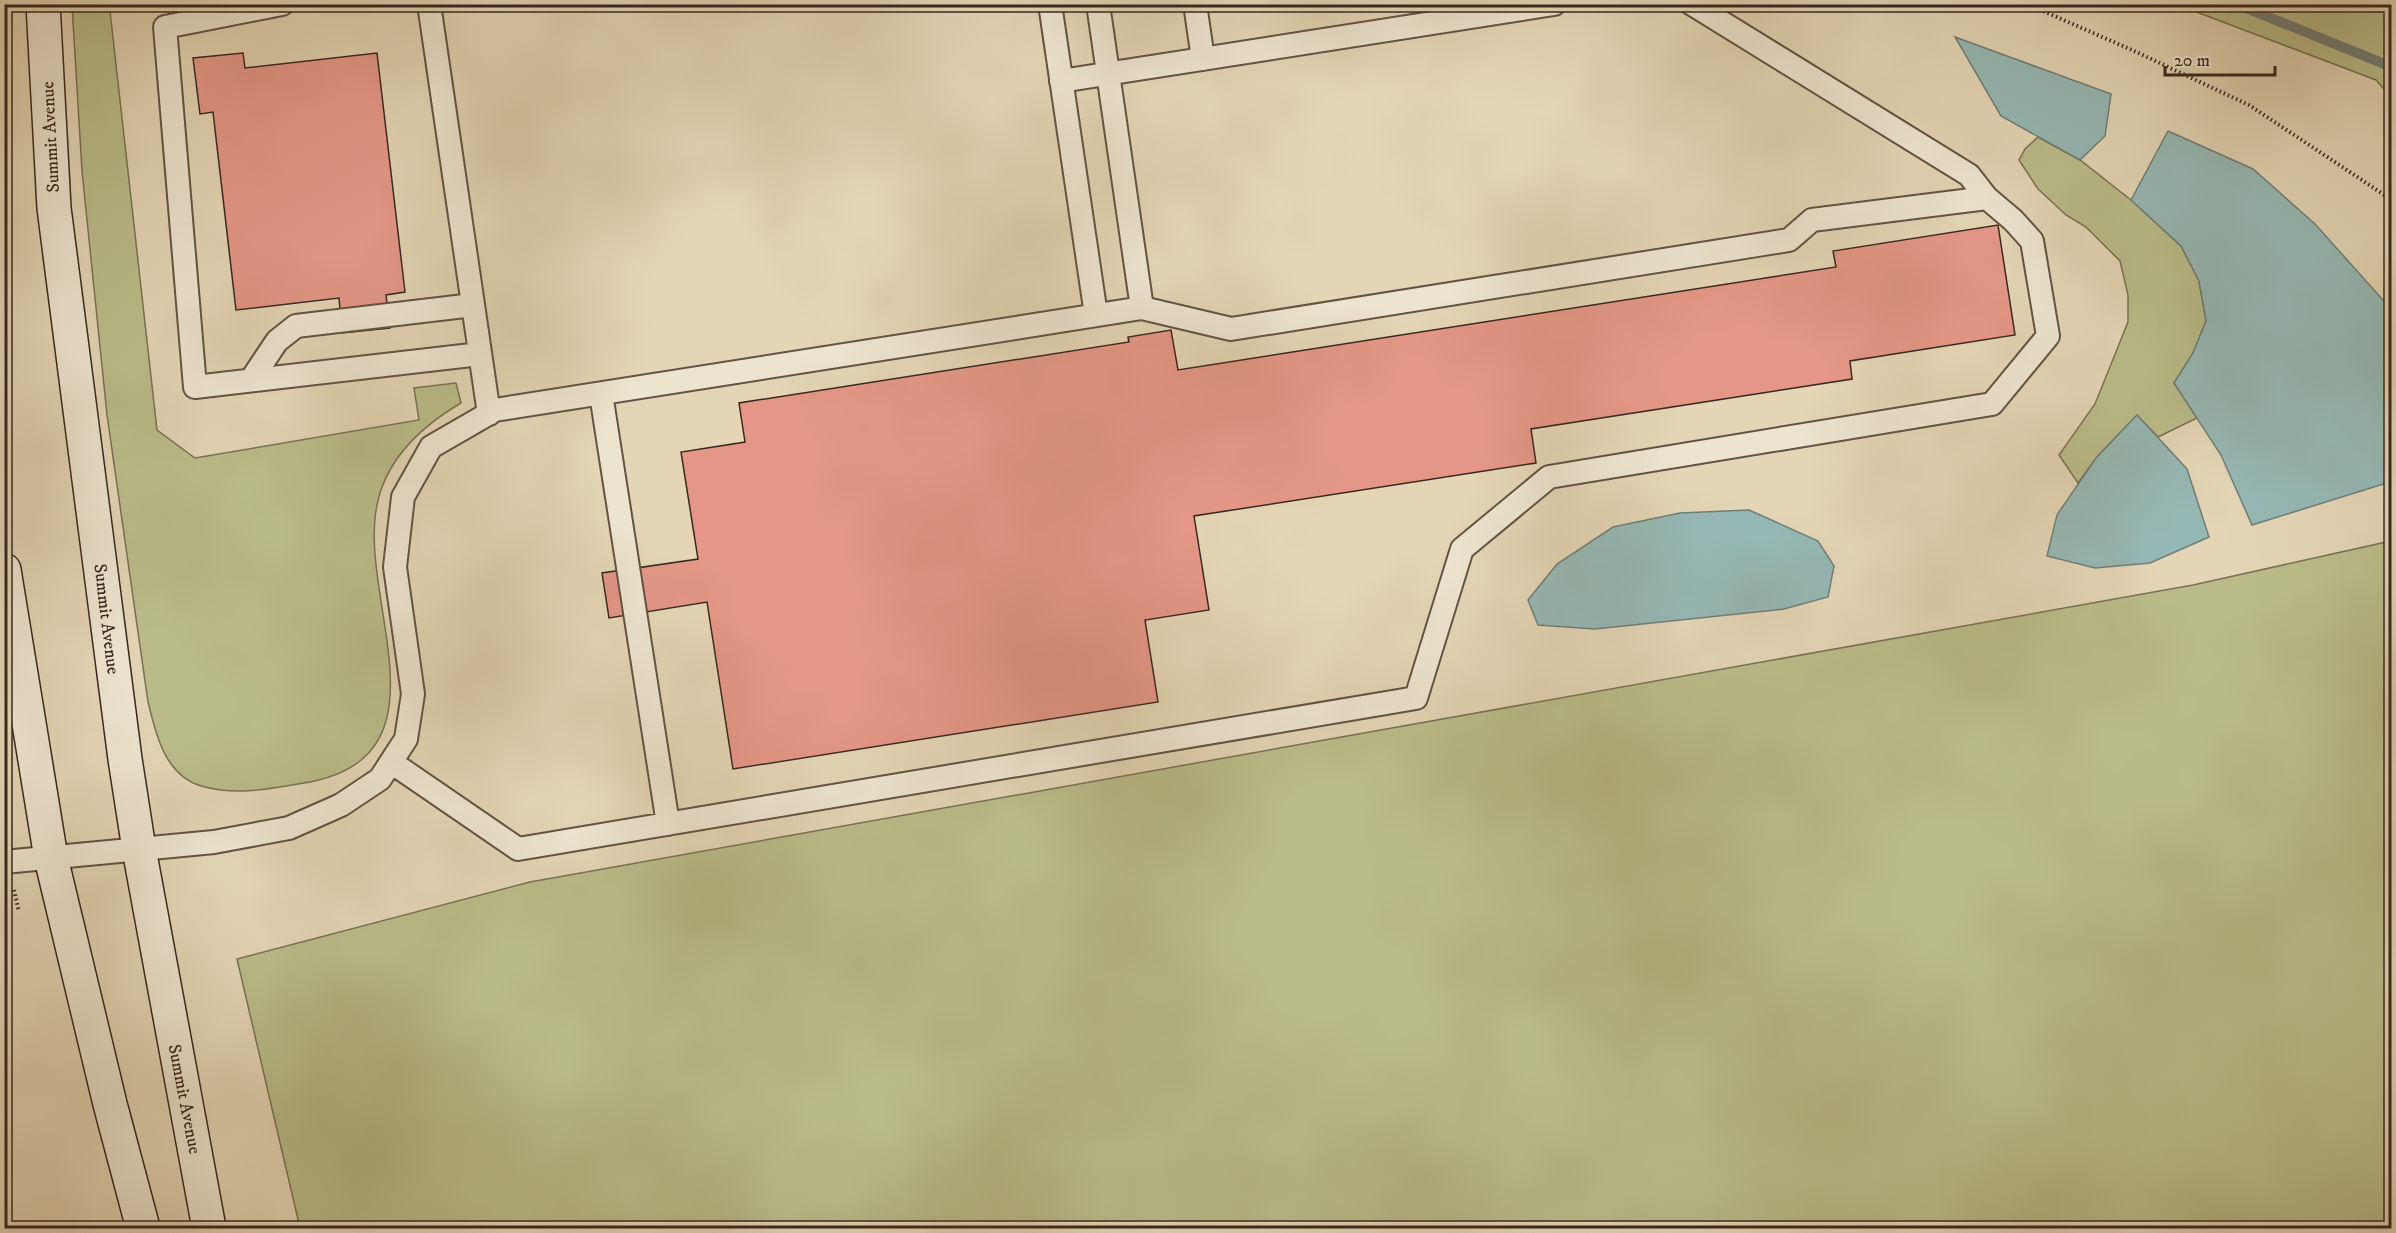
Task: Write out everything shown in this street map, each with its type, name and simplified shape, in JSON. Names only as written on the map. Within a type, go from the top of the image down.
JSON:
[{"type":"main road","name":"Summit Avenue","points":[[43,4],[54,208],[138,849],[209,1228]]},
{"type":"main road","points":[[4,570],[51,858],[142,1228]]},
{"type":"lane","points":[[282,4],[165,27],[195,387],[480,354]]},
{"type":"lane","points":[[429,4],[489,414]]},
{"type":"lane","points":[[1050,4],[1096,315]]},
{"type":"lane","points":[[1098,4],[1142,308]]},
{"type":"lane","points":[[1195,4],[1203,59]]},
{"type":"lane","points":[[1061,81],[1554,4]]},
{"type":"lane","points":[[391,762],[518,849],[1416,698],[1462,549],[1549,477],[1992,404],[2048,336],[2032,241],[2013,220],[1987,198],[1969,175],[1692,4]]},
{"type":"lane","points":[[4,862],[214,842],[289,828],[341,805],[380,779],[406,739],[413,694],[395,567],[404,497],[431,447],[495,410],[1142,308],[1231,329],[1789,240],[1812,220],[1987,198]]},
{"type":"lane","points":[[251,380],[277,341],[296,326],[473,305]]},
{"type":"lane","points":[[601,394],[668,824]]},
{"type":"path","points":[[2027,4],[2249,105],[2391,200]]},
{"type":"green space","points":[[72,5],[176,5],[110,11],[157,430],[195,458],[419,420],[414,388],[456,383],[461,403],[433,422],[408,445],[388,473],[377,505],[374,543],[390,670],[389,709],[377,742],[350,768],[304,783],[265,789],[227,791],[189,781],[171,763],[159,740],[148,702],[107,415],[82,171]]},
{"type":"green space","points":[[2178,5],[2391,5],[2391,97],[2376,80]]},
{"type":"green space","points":[[2038,137],[2080,160],[2131,200],[2181,246],[2199,281],[2206,321],[2193,353],[2174,383],[2197,418],[2158,437],[2137,415],[2096,458],[2078,483],[2059,455],[2095,404],[2128,322],[2128,295],[2120,261],[2086,227],[2066,215],[2038,189],[2019,160],[2025,149]]},
{"type":"green space","points":[[2391,541],[2391,1228],[300,1228],[237,959],[530,882],[2193,585]]},
{"type":"water","points":[[1955,37],[2111,94],[2105,136],[2080,160],[2001,116]]},
{"type":"water","points":[[2168,131],[2253,169],[2315,224],[2391,309],[2390,482],[2252,525],[2221,455],[2174,383],[2193,353],[2206,321],[2199,281],[2181,246],[2131,200]]},
{"type":"water","points":[[2137,415],[2187,469],[2209,537],[2150,563],[2095,568],[2047,556],[2057,515],[2096,458]]},
{"type":"water","points":[[1749,510],[1818,541],[1834,566],[1828,597],[1784,609],[1595,629],[1538,625],[1528,600],[1557,564],[1613,527],[1680,513]]},
{"type":"building","points":[[243,53],[245,68],[377,53],[405,292],[386,295],[390,328],[342,333],[339,298],[236,310],[213,112],[200,114],[193,58]]},
{"type":"building","points":[[1998,225],[2015,335],[1850,361],[1852,379],[1531,429],[1536,463],[1194,516],[1209,610],[1145,620],[1158,702],[733,769],[707,602],[609,618],[602,573],[698,559],[681,452],[745,442],[739,403],[1129,342],[1128,337],[1171,330],[1178,370],[1836,267],[1833,251]]},
{"type":"waterway","points":[[2236,4],[2392,67]]}]
